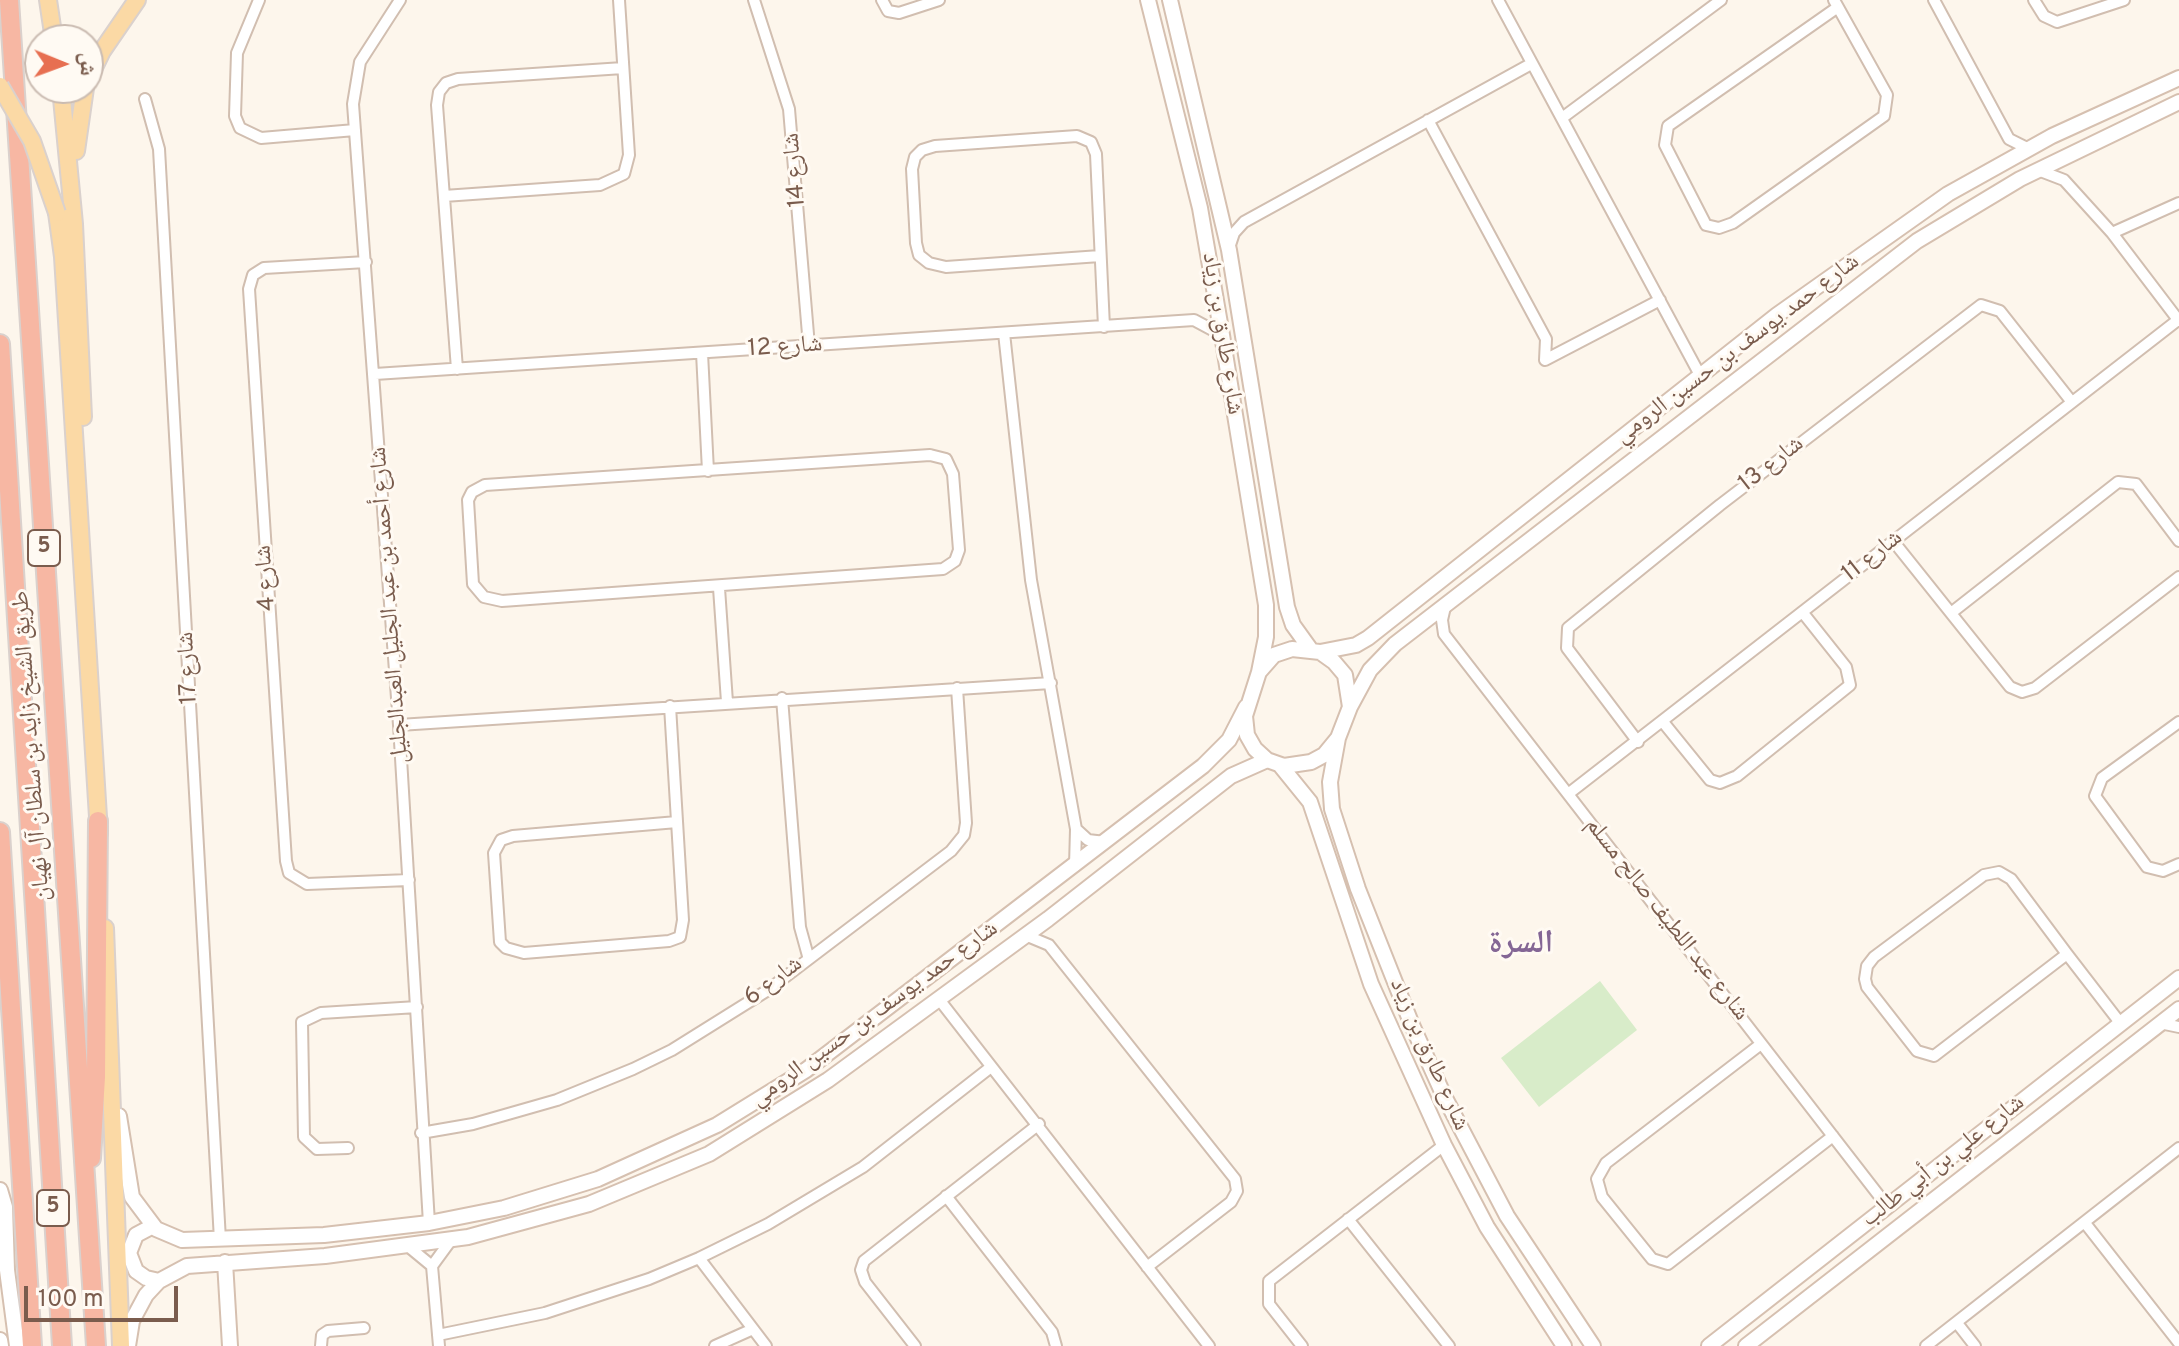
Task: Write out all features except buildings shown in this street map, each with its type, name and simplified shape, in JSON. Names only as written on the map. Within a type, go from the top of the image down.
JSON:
[{"type":"highway","name":"طريق الشيخ زايد بن سلطان آل نهيان","points":[[9,0],[84,1208],[96,1346]]},
{"type":"highway","name":"طريق الشيخ زايد بن سلطان آل نهيان","points":[[0,344],[62,1346]]},
{"type":"highway","points":[[84,1208],[95,1106],[98,821]]},
{"type":"highway","name":"5","points":[[0,832],[32,1346]]},
{"type":"main road","points":[[48,0],[52,24]]},
{"type":"main road","points":[[104,48],[137,0]]},
{"type":"main road","points":[[0,86],[32,141],[57,213],[112,1049],[111,1128],[121,1346]]},
{"type":"main road","points":[[63,104],[74,224],[84,446],[80,535]]},
{"type":"main road","points":[[74,224],[78,127],[82,104]]},
{"type":"street","points":[[259,0],[237,53],[235,116],[240,128],[261,138],[355,130]]},
{"type":"street","name":"شارع أحمد بن عبد الجليل العبدالجليل","points":[[400,0],[357,69],[353,91],[399,725],[417,1007],[421,1133],[429,1223]]},
{"type":"street","points":[[444,196],[600,185],[620,178],[629,161],[619,0]]},
{"type":"street","name":"شارع 14","points":[[754,0],[791,124],[809,346]]},
{"type":"street","points":[[882,0],[888,11],[895,13],[939,0]]},
{"type":"street","name":"شارع طارق بن زياد","points":[[1148,0],[1200,208],[1222,335],[1266,605],[1266,637],[1259,672]]},
{"type":"street","name":"شارع طارق بن زياد","points":[[1170,0],[1229,250],[1287,607],[1293,625],[1315,651]]},
{"type":"street","points":[[1498,0],[1701,377]]},
{"type":"street","points":[[1562,118],[1721,0]]},
{"type":"street","points":[[1934,0],[2009,139],[2027,148]]},
{"type":"street","points":[[2034,0],[2047,19],[2057,22],[2124,0]]},
{"type":"street","points":[[1836,3],[1887,95],[1884,116],[1733,223],[1719,228],[1706,225],[1665,145],[1668,126],[1836,3]]},
{"type":"street","points":[[1162,48],[1173,53],[1181,43]]},
{"type":"street","points":[[1229,250],[1234,233],[1244,222],[1531,64]]},
{"type":"street","points":[[457,369],[437,105],[446,83],[458,79],[623,68]]},
{"type":"street","name":"شارع حمد يوسف بن حسين الرومي","points":[[1315,651],[1356,645],[1368,638],[1813,290],[1948,194],[2005,159],[2179,78]]},
{"type":"street","name":"شارع 17","points":[[145,99],[159,149],[220,1240]]},
{"type":"street","name":"شارع حمد يوسف بن حسين الرومي","points":[[1350,707],[1377,661],[1417,627],[1826,308],[1952,218],[2067,154],[2179,102]]},
{"type":"street","points":[[1428,120],[1546,339],[1545,360],[1660,300]]},
{"type":"street","points":[[1100,256],[946,267],[929,263],[919,255],[916,243],[912,169],[915,157],[922,150],[935,146],[1077,136],[1088,139],[1096,149],[1104,327]]},
{"type":"street","points":[[2005,159],[2009,139]]},
{"type":"street","points":[[2064,180],[2067,154]]},
{"type":"street","points":[[2037,170],[2064,180],[2112,233],[2178,320]]},
{"type":"street","points":[[2112,233],[2179,203]]},
{"type":"street","name":"شارع 4","points":[[366,262],[264,268],[253,275],[249,289],[286,861],[289,873],[307,884],[409,880]]},
{"type":"street","points":[[1841,270],[1838,282],[1851,290]]},
{"type":"street","points":[[1813,290],[1821,288],[1828,293],[1830,301],[1826,308]]},
{"type":"street","points":[[1216,299],[1194,320],[1222,335]]},
{"type":"street","name":"شارع 13","points":[[1638,742],[1567,648],[1568,628],[1720,505],[1981,305],[2000,311],[2071,401]]},
{"type":"street","name":"شارع 12","points":[[375,374],[1194,320]]},
{"type":"street","name":"شارع 11","points":[[1568,794],[2178,320]]},
{"type":"street","points":[[1004,333],[1029,563],[1076,829],[1075,866]]},
{"type":"street","points":[[702,353],[708,471]]},
{"type":"street","points":[[930,455],[946,459],[953,474],[959,550],[955,561],[948,567],[719,588],[502,601],[481,594],[471,580],[468,500],[480,487],[708,471],[930,455]]},
{"type":"street","points":[[1951,613],[2118,482],[2136,484],[2179,541]]},
{"type":"street","points":[[1894,542],[2010,687],[2018,692],[2028,692],[2179,577]]},
{"type":"street","points":[[719,588],[727,702]]},
{"type":"street","points":[[1417,627],[1444,634],[1445,607]]},
{"type":"street","points":[[1663,722],[1710,780],[1720,783],[1737,776],[1850,685],[1846,667],[1803,613]]},
{"type":"street","name":"شارع عبد اللطيف صالح مسلم","points":[[1444,634],[1887,1206]]},
{"type":"street","points":[[1282,651],[1315,651],[1345,675],[1350,707],[1338,738],[1319,759],[1274,763],[1247,735],[1246,707],[1259,672],[1282,651]]},
{"type":"street","points":[[399,725],[1051,683]]},
{"type":"street","name":"شارع 6","points":[[421,1133],[516,1113],[633,1069],[715,1025],[768,990],[961,840],[966,812],[957,688]]},
{"type":"street","points":[[782,698],[800,927],[808,956]]},
{"type":"street","points":[[670,706],[677,822],[683,926],[678,938],[524,953],[511,951],[500,942],[494,853],[501,840],[513,836],[677,822]]},
{"type":"street","name":"شارع حمد يوسف بن حسين الرومي","points":[[153,1226],[178,1240],[220,1240],[324,1235],[429,1223],[504,1208],[567,1190],[674,1147],[806,1070],[1075,866],[1221,749],[1246,707]]},
{"type":"street","points":[[2179,722],[2102,778],[2095,793],[2099,804],[2147,867],[2163,871],[2179,864]]},
{"type":"street","name":"شارع طارق بن زياد","points":[[1338,738],[1330,798],[1358,889],[1444,1096],[1507,1216],[1593,1346]]},
{"type":"street","name":"شارع طارق بن زياد","points":[[1274,763],[1310,802],[1356,946],[1444,1145],[1487,1227],[1564,1346]]},
{"type":"street","name":"شارع حمد يوسف بن حسين الرومي","points":[[159,1281],[187,1266],[325,1256],[451,1240],[576,1208],[707,1155],[818,1088],[1048,919],[1231,776],[1274,763]]},
{"type":"street","points":[[1159,801],[1171,805],[1173,820]]},
{"type":"street","points":[[1076,829],[1088,840],[1105,842]]},
{"type":"street","points":[[2067,954],[1934,1056],[1917,1051],[1867,987],[1865,979],[1867,966],[1874,957],[1993,872],[2011,879],[2121,1024]]},
{"type":"street","points":[[1048,919],[1049,945]]},
{"type":"street","points":[[1025,935],[1049,945],[1235,1179],[1237,1191],[1231,1202],[1147,1267]]},
{"type":"street","name":"شارع علي بن أبي طالب","points":[[1712,1344],[2179,978]]},
{"type":"street","points":[[938,998],[1209,1346]]},
{"type":"street","points":[[348,1148],[317,1149],[304,1137],[302,1022],[321,1013],[417,1007]]},
{"type":"street","name":"شارع علي بن أبي طالب","points":[[1746,1346],[2179,1009]]},
{"type":"street","points":[[2160,1023],[2179,1027]]},
{"type":"street","points":[[1761,1044],[1606,1163],[1597,1179],[1602,1197],[1652,1259],[1668,1264],[1833,1136]]},
{"type":"street","points":[[112,1049],[128,1187],[136,1206],[153,1226],[136,1235],[129,1253],[136,1271],[159,1281],[136,1312],[128,1346]]},
{"type":"street","points":[[451,1240],[432,1266],[439,1341],[545,1313],[623,1288],[699,1258],[768,1224],[863,1167],[991,1067]]},
{"type":"street","points":[[2041,1087],[2037,1097],[2040,1104],[2050,1108],[2057,1104]]},
{"type":"street","points":[[2014,1108],[2026,1114],[2027,1127]]},
{"type":"street","points":[[915,1346],[865,1282],[862,1266],[867,1258],[1039,1124]]},
{"type":"street","points":[[699,1134],[698,1147],[707,1155]]},
{"type":"street","points":[[1302,1346],[1269,1304],[1267,1284],[1444,1145]]},
{"type":"street","points":[[674,1147],[680,1154],[681,1167]]},
{"type":"street","points":[[1926,1346],[2178,1152]]},
{"type":"street","points":[[0,1190],[17,1346]]},
{"type":"street","points":[[946,1196],[1052,1332],[1056,1346]]},
{"type":"street","points":[[1487,1227],[1494,1232],[1504,1230],[1507,1216]]},
{"type":"street","points":[[1348,1219],[1449,1346]]},
{"type":"street","points":[[2085,1223],[2179,1343]]},
{"type":"street","points":[[1506,1258],[1510,1243],[1518,1242],[1526,1247]]},
{"type":"street","points":[[409,1247],[432,1266]]},
{"type":"street","points":[[699,1258],[766,1346]]},
{"type":"street","points":[[225,1262],[230,1346]]},
{"type":"street","points":[[1957,1323],[1975,1346]]},
{"type":"street","points":[[321,1346],[322,1335],[328,1331],[364,1328]]},
{"type":"street","points":[[715,1346],[753,1329]]},
{"type":"green space","points":[[1600,981],[1637,1030],[1539,1107],[1501,1058]]},
{"type":"district","name":"السرة","points":[[1521,946]]}]
